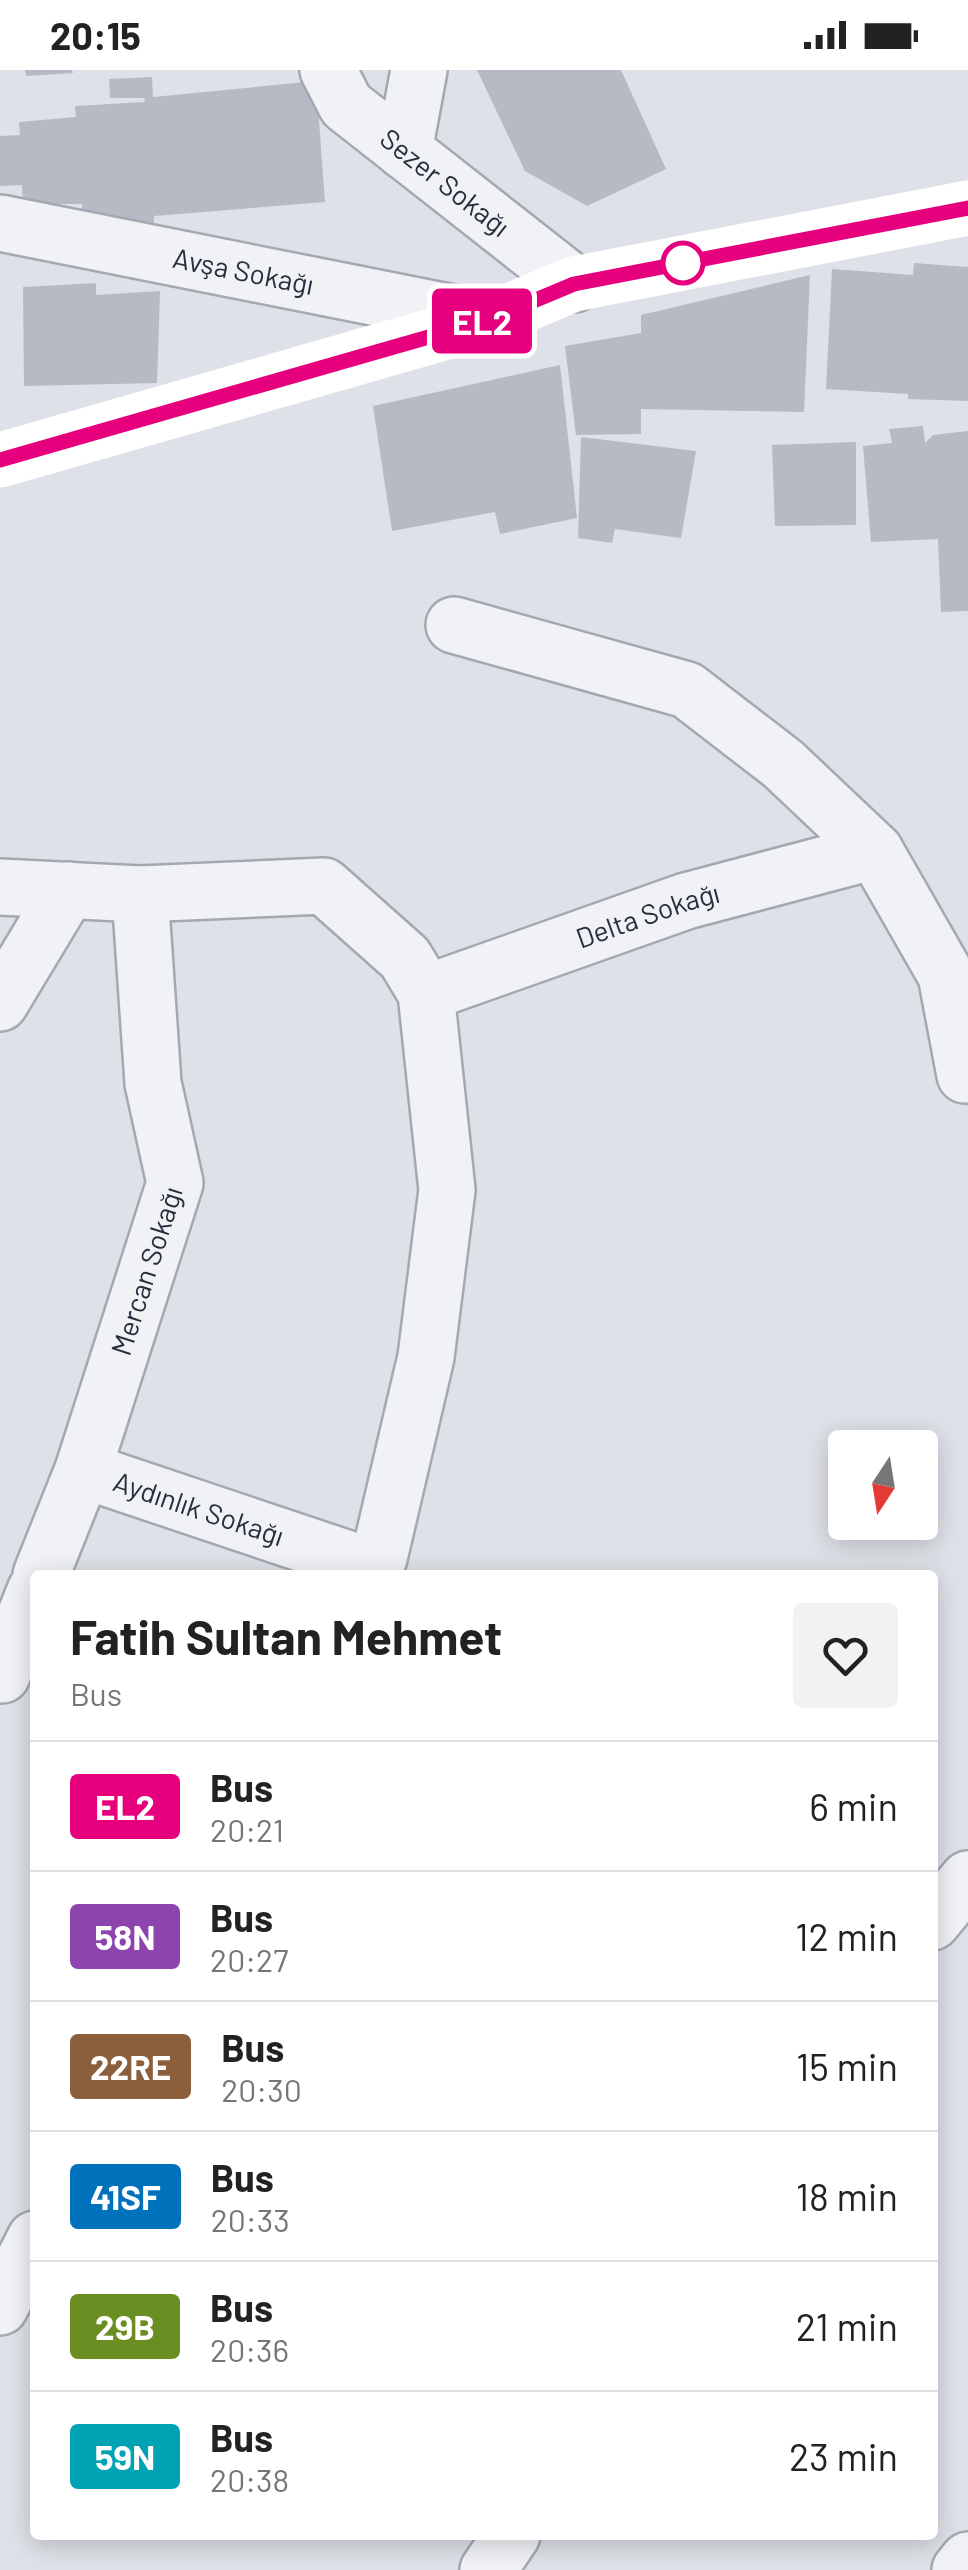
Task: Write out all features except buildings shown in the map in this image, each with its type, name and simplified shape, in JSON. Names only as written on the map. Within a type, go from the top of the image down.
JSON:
[{"type":"main road","points":[[0,460],[488,320],[574,284],[968,208]]},
{"type":"street","name":"Sezer Sokağı","points":[[328,70],[346,105],[574,284]]},
{"type":"street","points":[[404,151],[419,70]]},
{"type":"street","name":"Avşa Sokağı","points":[[0,223],[488,320]]},
{"type":"street","points":[[454,625],[686,690],[784,764],[876,851],[946,975],[968,1075]]},
{"type":"street","name":"Delta Sokağı","points":[[426,993],[686,901],[876,851]]},
{"type":"street","points":[[0,887],[140,894],[324,886],[406,958],[426,993],[447,1190],[426,1357],[373,1570]]},
{"type":"street","points":[[0,1002],[68,890]]},
{"type":"street","name":"Mercan Sokağı","points":[[43,1570],[83,1470],[175,1183],[154,1083],[140,894]]},
{"type":"street","name":"Aydınlık Sokağı","points":[[83,1470],[367,1570]]},
{"type":"street","points":[[1,1676],[30,1604]]},
{"type":"street","points":[[938,1915],[968,1879]]},
{"type":"street","points":[[0,2307],[30,2249]]},
{"type":"street","points":[[488,2570],[509,2540]]},
{"type":"street","points":[[960,2570],[968,2560]]},
{"type":"bus line","name":"EL2","points":[[0,460],[488,320],[574,284],[968,208]]}]
